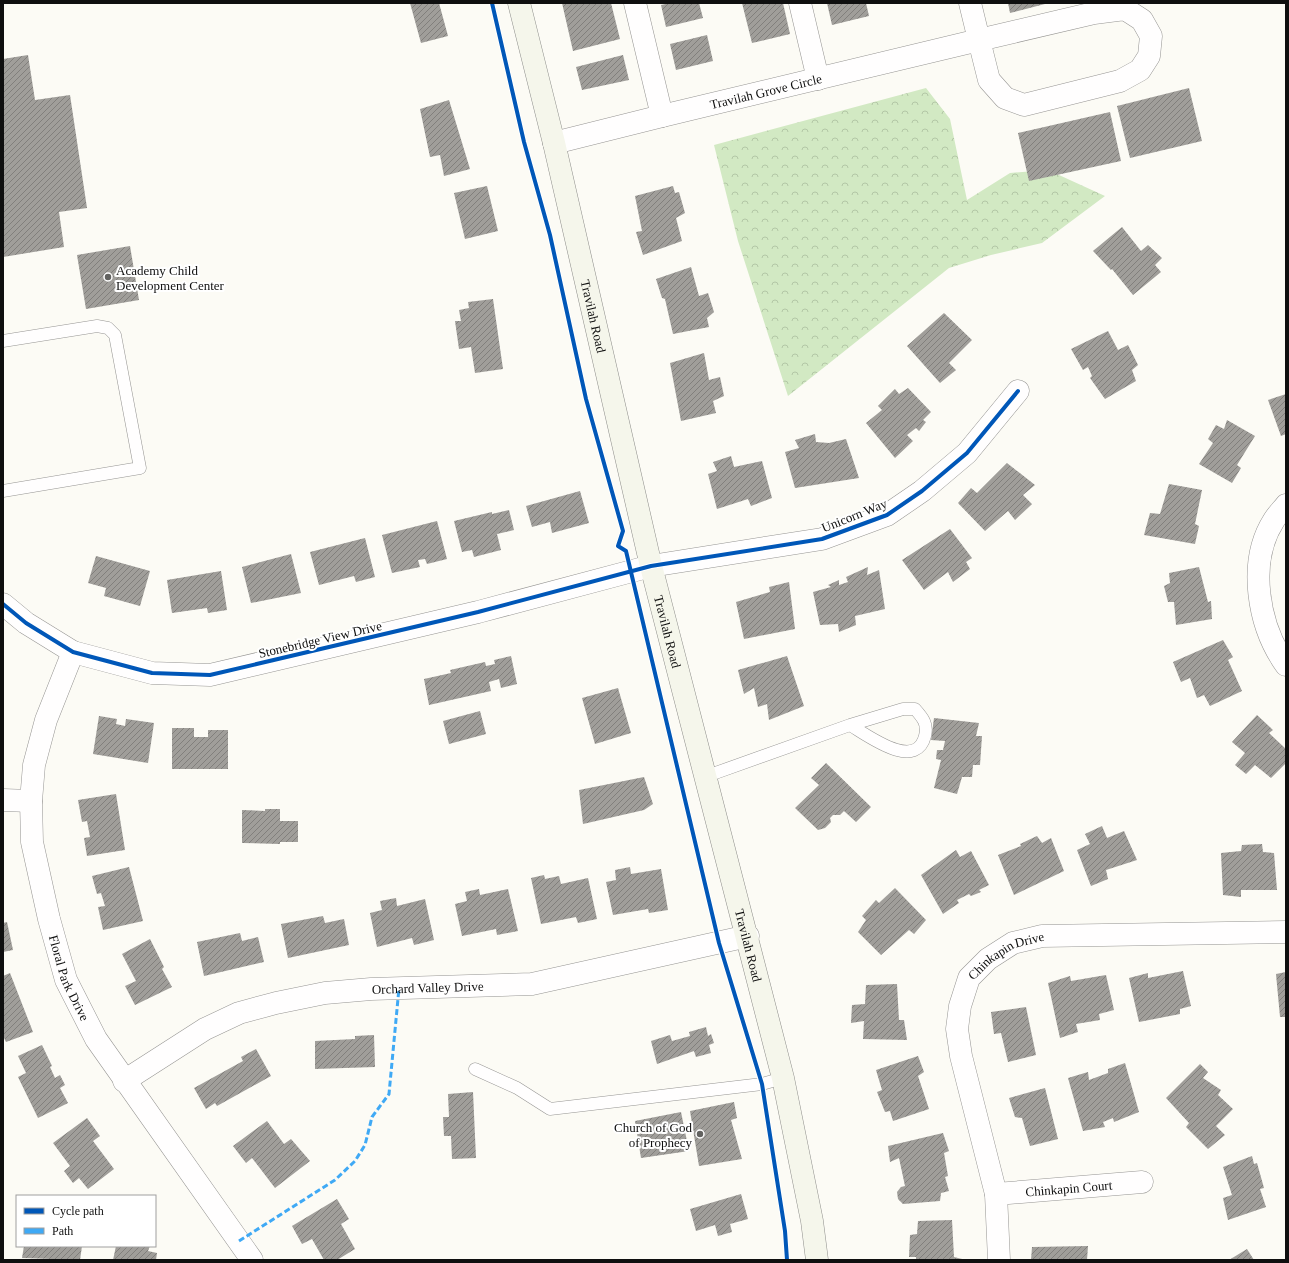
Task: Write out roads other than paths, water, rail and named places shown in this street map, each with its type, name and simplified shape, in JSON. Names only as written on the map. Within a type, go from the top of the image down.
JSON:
[{"type":"main road","name":"Travilah Road","points":[[519,3],[554,143],[652,566],[748,936],[783,1078],[812,1221],[817,1260]]},
{"type":"street","points":[[635,3],[662,116]]},
{"type":"street","points":[[800,3],[818,79]]},
{"type":"street","points":[[970,3],[979,40]]},
{"type":"street","name":"Travilah Grove Circle","points":[[554,143],[1094,12],[1125,9],[1142,20],[1151,36],[1149,56],[1140,70],[1120,81],[1024,106],[1005,98],[989,80],[979,40]]},
{"type":"street","name":"Unicorn Way","points":[[652,566],[822,539],[887,515],[922,491],[967,453],[1018,392]]},
{"type":"street","points":[[1286,505],[1274,520],[1262,548],[1259,575],[1260,600],[1265,624],[1276,651],[1286,665]]},
{"type":"street","name":"Stonebridge View Drive","points":[[3,604],[26,623],[74,652],[152,673],[210,675],[478,612],[652,566]]},
{"type":"street","name":"Floral Park Drive","points":[[74,652],[46,720],[34,765],[31,800],[32,842],[49,919],[66,980],[96,1039],[124,1081],[252,1260]]},
{"type":"street","points":[[3,800],[31,800]]},
{"type":"street","name":"Chinkapin Drive","points":[[998,1260],[996,1194],[961,1056],[957,1029],[960,1006],[969,978],[988,959],[1013,943],[1042,936],[1286,932]]},
{"type":"street","name":"Orchard Valley Drive","points":[[124,1081],[205,1029],[239,1013],[276,1003],[325,993],[371,989],[532,984],[748,936]]},
{"type":"street","name":"Chinkapin Court","points":[[996,1194],[1142,1182]]},
{"type":"lane","points":[[3,341],[96,326],[108,328],[115,335],[140,468],[3,491]]},
{"type":"lane","points":[[707,776],[850,725],[903,709],[915,709],[922,716],[927,728],[924,740],[914,750],[903,753],[850,725]]},
{"type":"lane","points":[[475,1069],[517,1088],[550,1109],[762,1084],[783,1078]]},
{"type":"place","name":"Academy Child Development Center","points":[[108,277]]},
{"type":"place","name":"Church of God of Prophecy","points":[[700,1134]]}]
